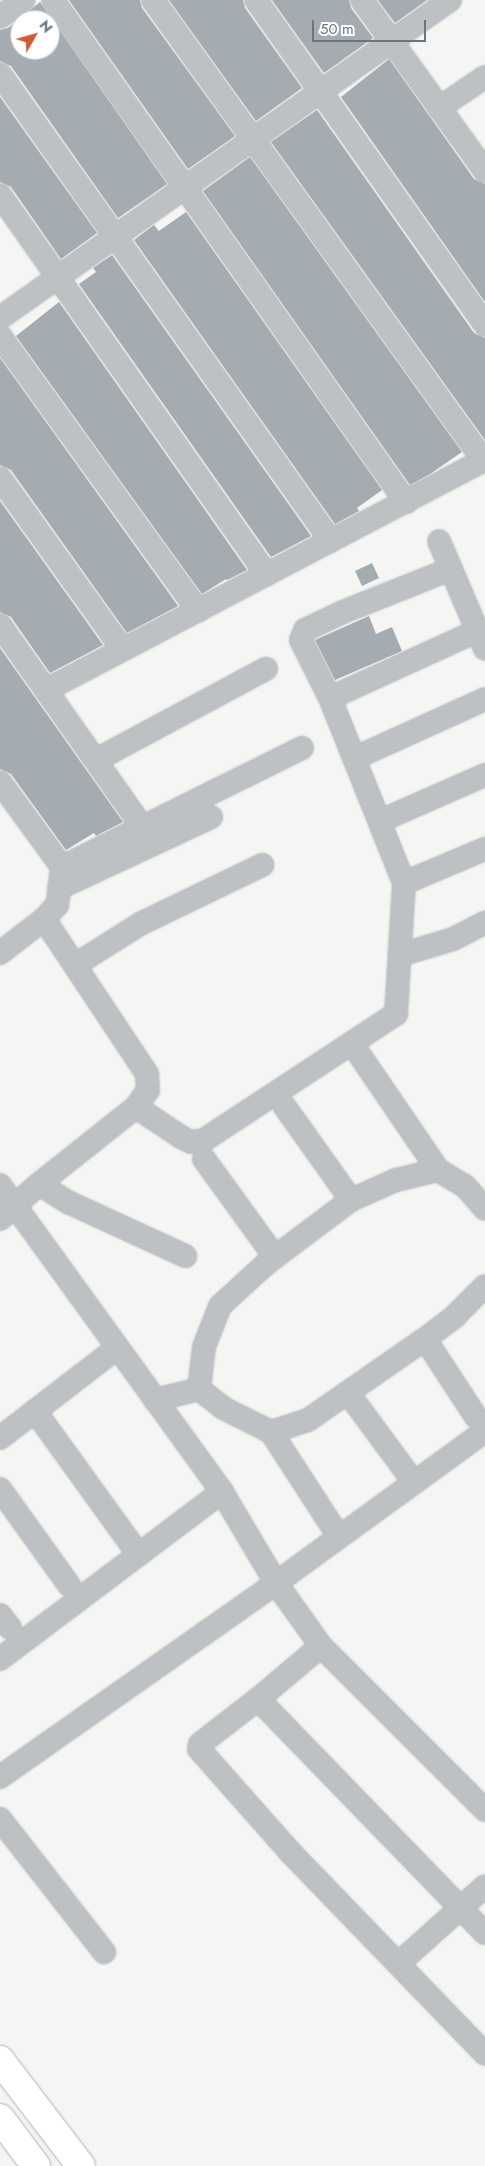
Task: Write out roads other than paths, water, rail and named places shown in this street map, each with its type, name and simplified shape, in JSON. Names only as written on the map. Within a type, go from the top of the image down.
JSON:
[{"type":"main road","points":[[0,2060],[81,2166]]},
{"type":"main road","points":[[0,2118],[36,2166]]},
{"type":"street","points":[[53,0],[406,502]]},
{"type":"street","points":[[46,690],[484,461],[153,0]]},
{"type":"street","points":[[256,0],[485,325]]},
{"type":"street","points":[[362,0],[485,171]]},
{"type":"street","points":[[0,318],[450,0]]},
{"type":"street","points":[[0,74],[331,541]]},
{"type":"street","points":[[439,108],[485,77]]},
{"type":"street","points":[[0,195],[267,575]]},
{"type":"street","points":[[0,336],[198,611]]},
{"type":"street","points":[[0,478],[123,650]]},
{"type":"street","points":[[330,698],[481,640],[439,541]]},
{"type":"street","points":[[136,1107],[181,1137],[192,1142],[204,1140],[396,1014],[404,883],[330,698],[301,640],[305,630],[343,612],[451,569]]},
{"type":"street","points":[[0,625],[142,826]]},
{"type":"street","points":[[96,760],[266,669]]},
{"type":"street","points":[[355,758],[485,699]]},
{"type":"street","points":[[61,878],[142,826],[302,748]]},
{"type":"street","points":[[380,821],[485,775]]},
{"type":"street","points":[[0,782],[61,878],[57,905],[44,919],[0,953]]},
{"type":"street","points":[[61,878],[211,817]]},
{"type":"street","points":[[404,883],[485,849]]},
{"type":"street","points":[[74,965],[140,924],[262,864]]},
{"type":"street","points":[[8,1213],[39,1184],[136,1107],[148,1090],[147,1074],[44,919]]},
{"type":"street","points":[[400,955],[453,939],[485,923]]},
{"type":"street","points":[[359,1054],[438,1170],[465,1186],[485,1209]]},
{"type":"street","points":[[285,1107],[351,1200]]},
{"type":"street","points":[[204,1159],[275,1257]]},
{"type":"street","points":[[199,1388],[204,1347],[220,1306],[275,1257],[351,1200],[396,1180],[438,1170]]},
{"type":"street","points":[[39,1184],[70,1204],[186,1256]]},
{"type":"street","points":[[0,1185],[8,1213],[117,1348],[222,1492],[276,1583],[322,1646],[485,1810]]},
{"type":"street","points":[[271,1432],[308,1420],[348,1393],[426,1339],[455,1316],[485,1286]]},
{"type":"street","points":[[0,1777],[276,1583],[481,1424],[426,1339]]},
{"type":"street","points":[[0,1438],[117,1348]]},
{"type":"street","points":[[155,1400],[199,1388]]},
{"type":"street","points":[[199,1388],[223,1408],[271,1432],[332,1526]]},
{"type":"street","points":[[348,1393],[405,1470]]},
{"type":"street","points":[[35,1411],[131,1544]]},
{"type":"street","points":[[0,1489],[69,1585]]},
{"type":"street","points":[[3,1641],[222,1492]]},
{"type":"street","points":[[322,1646],[198,1747],[231,1782],[291,1853],[485,2054]]},
{"type":"street","points":[[258,1699],[485,1933]]},
{"type":"street","points":[[0,1819],[104,1952]]},
{"type":"street","points":[[399,1963],[485,1886]]}]
